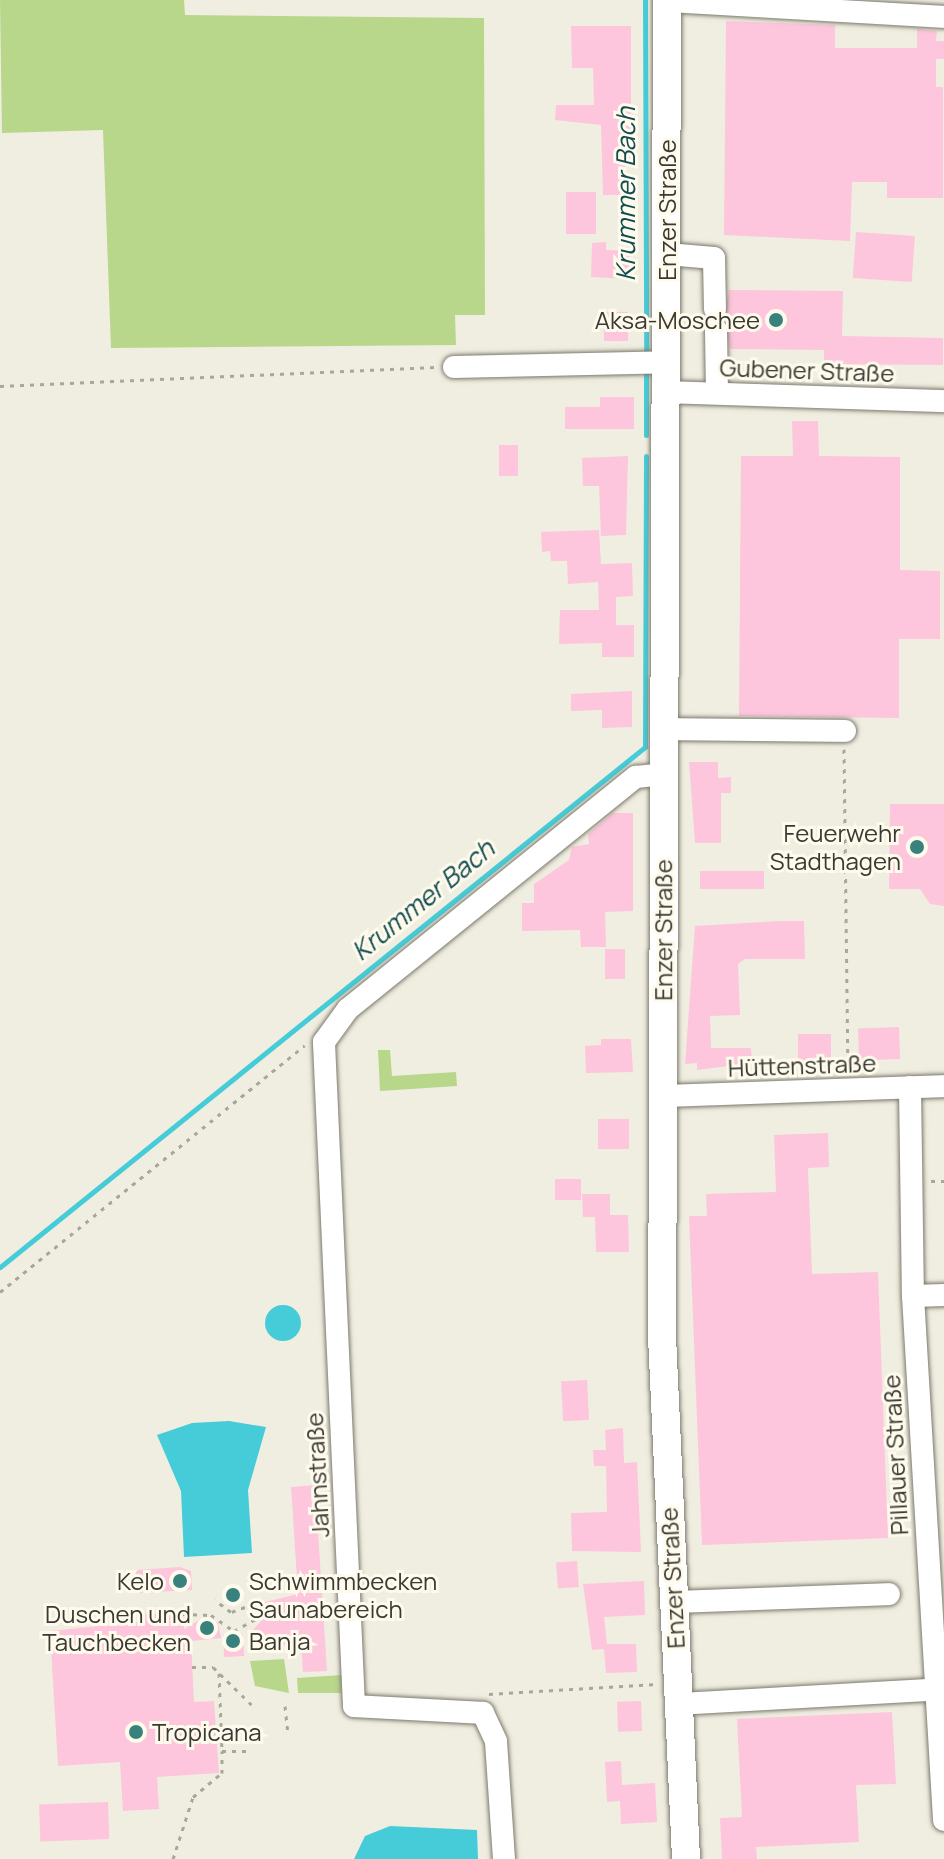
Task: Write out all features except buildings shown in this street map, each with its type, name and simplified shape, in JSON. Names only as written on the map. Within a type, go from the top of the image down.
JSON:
[{"type":"main road","name":"Enzer Straße","points":[[667,0],[667,254],[653,362],[667,392],[663,1391],[686,1859]]},
{"type":"street","points":[[667,0],[944,17]]},
{"type":"street","points":[[667,254],[714,258],[717,393]]},
{"type":"street","points":[[454,367],[653,362]]},
{"type":"street","name":"Gubener Straße","points":[[667,392],[944,401]]},
{"type":"street","points":[[666,729],[845,731]]},
{"type":"street","points":[[324,1042],[348,1009],[636,777],[664,774]]},
{"type":"street","name":"Jahnstraße","points":[[324,1042],[354,1706],[477,1713]]},
{"type":"street","name":"Hüttenstraße","points":[[662,1096],[944,1086]]},
{"type":"street","name":"Pillauer Straße","points":[[910,1087],[913,1296],[933,1487],[944,1820]]},
{"type":"street","points":[[913,1296],[944,1295]]},
{"type":"street","points":[[673,1602],[889,1594]]},
{"type":"street","points":[[678,1694],[939,1690]]},
{"type":"street","points":[[477,1713],[496,1741],[504,1859]]},
{"type":"path","points":[[0,386],[454,367]]},
{"type":"path","points":[[845,731],[849,1089]]},
{"type":"path","points":[[0,1292],[305,1045],[324,1042]]},
{"type":"path","points":[[183,1614],[211,1615],[234,1631],[263,1615],[245,1607],[231,1612],[215,1600]]},
{"type":"path","points":[[192,1667],[219,1673],[252,1705]]},
{"type":"path","points":[[173,1859],[193,1797],[222,1773],[219,1673]]},
{"type":"path","points":[[477,1713],[481,1695],[678,1694]]},
{"type":"path","points":[[285,1706],[288,1735]]},
{"type":"path","points":[[222,1751],[250,1751]]},
{"type":"green space","points":[[0,0],[184,0],[185,15],[484,18],[485,315],[455,315],[456,345],[111,348],[103,130],[2,133]]},
{"type":"green space","points":[[378,1050],[390,1050],[392,1076],[456,1072],[457,1086],[380,1091]]},
{"type":"green space","points":[[284,1659],[289,1693],[255,1686],[250,1661]]},
{"type":"green space","points":[[342,1675],[341,1693],[298,1693],[297,1678]]},
{"type":"water","points":[[283,1305],[296,1310],[301,1323],[296,1336],[283,1341],[270,1336],[265,1323],[270,1310]]},
{"type":"water","points":[[229,1421],[266,1427],[248,1490],[252,1553],[184,1557],[181,1491],[157,1435],[192,1423]]},
{"type":"water","points":[[390,1826],[477,1830],[478,1859],[354,1859],[365,1836]]},
{"type":"waterway","name":"Krummer Bach","points":[[645,0],[646,358]]},
{"type":"waterway","name":"Krummer Bach","points":[[646,368],[646,435]]},
{"type":"waterway","name":"Krummer Bach","points":[[0,1267],[645,747],[646,456]]},
{"type":"place","name":"Aksa-Moschee","points":[[776,320]]},
{"type":"place","name":"Feuerwehr Stadthagen","points":[[917,847]]},
{"type":"place","name":"Kelo","points":[[180,1581]]},
{"type":"place","name":"Schwimmbecken Saunabereich","points":[[233,1595]]},
{"type":"place","name":"Duschen und Tauchbecken","points":[[207,1628]]},
{"type":"place","name":"Banja","points":[[233,1641]]},
{"type":"place","name":"Tropicana","points":[[136,1732]]}]
